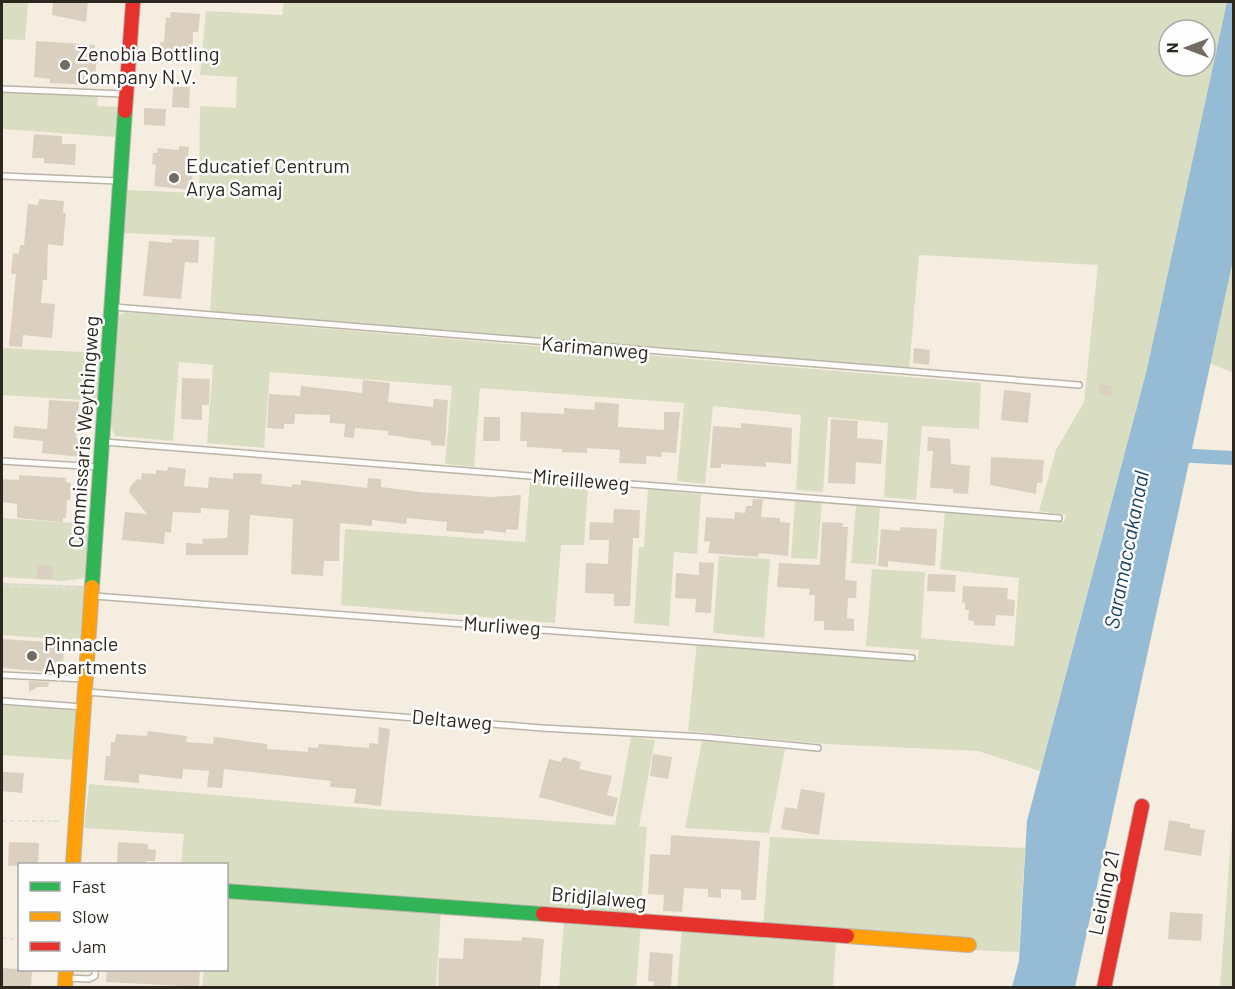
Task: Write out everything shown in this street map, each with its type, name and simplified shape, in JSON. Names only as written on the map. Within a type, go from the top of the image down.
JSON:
[{"type":"street","name":"Commissaris Weythingweg","points":[[73,863],[133,2]]},
{"type":"street","name":"Leiding 21","points":[[1104,987],[1142,806]]},
{"type":"street","name":"Bridjlalweg","points":[[228,891],[969,945]]},
{"type":"lane","points":[[2,89],[126,94]]},
{"type":"lane","points":[[2,176],[120,182]]},
{"type":"lane","name":"Karimanweg","points":[[112,307],[1079,385]]},
{"type":"lane","name":"Mireilleweg","points":[[103,441],[1059,518]]},
{"type":"lane","points":[[2,462],[101,467]]},
{"type":"lane","name":"Murliweg","points":[[93,591],[912,658]]},
{"type":"lane","name":"Deltaweg","points":[[2,675],[86,686],[542,728],[704,737],[818,748]]},
{"type":"lane","points":[[2,701],[84,707]]},
{"type":"lane","points":[[66,978],[89,979],[95,976],[95,971]]},
{"type":"path","points":[[2,586],[93,591]]},
{"type":"path","points":[[2,821],[76,821]]},
{"type":"path","points":[[2,938],[18,940]]},
{"type":"green space","points":[[2,2],[28,2],[25,40],[2,39]]},
{"type":"green space","points":[[284,2],[1227,2],[1217,48],[1217,18],[1157,18],[1157,78],[1210,78],[1147,369],[1040,771],[978,751],[824,744],[688,731],[697,641],[918,660],[919,650],[866,646],[872,569],[925,572],[921,638],[1014,646],[1019,578],[940,569],[945,511],[1064,521],[1066,515],[1039,511],[1056,450],[1084,402],[1098,265],[919,255],[909,370],[210,314],[215,237],[124,233],[126,190],[199,193],[200,106],[236,108],[237,77],[200,75],[206,11],[282,15]]},
{"type":"green space","points":[[3,85],[98,92],[97,106],[118,107],[116,137],[2,129]]},
{"type":"green space","points":[[1233,260],[1233,373],[1210,363]]},
{"type":"green space","points":[[125,312],[981,383],[979,429],[922,426],[916,500],[884,497],[888,423],[828,417],[823,492],[796,490],[801,415],[713,406],[705,484],[677,481],[684,403],[480,388],[474,467],[445,464],[452,386],[270,372],[264,448],[207,443],[213,365],[179,362],[173,441],[115,436],[111,427],[119,315]]},
{"type":"green space","points":[[2,348],[102,353],[99,401],[2,395]]},
{"type":"green space","points":[[530,482],[588,486],[584,545],[561,545],[555,623],[341,605],[345,529],[525,542]]},
{"type":"green space","points":[[648,489],[701,494],[697,554],[674,552],[669,626],[634,623],[639,547],[644,547]]},
{"type":"green space","points":[[795,501],[822,503],[817,559],[791,558]]},
{"type":"green space","points":[[856,506],[880,508],[876,565],[851,563]]},
{"type":"green space","points":[[2,518],[90,524],[86,578],[63,581],[2,577]]},
{"type":"green space","points":[[719,556],[770,559],[764,638],[713,633]]},
{"type":"green space","points":[[2,583],[86,586],[82,641],[2,635]]},
{"type":"green space","points":[[2,705],[75,710],[74,760],[2,755]]},
{"type":"green space","points":[[631,737],[655,740],[639,826],[647,827],[640,918],[228,886],[228,863],[181,863],[184,834],[84,828],[89,784],[386,810],[615,825]]},
{"type":"green space","points":[[702,741],[785,749],[769,833],[685,828]]},
{"type":"green space","points":[[1233,811],[1233,987],[1220,987]]},
{"type":"green space","points":[[770,837],[1025,848],[1019,952],[972,950],[763,927]]},
{"type":"green space","points":[[228,894],[441,911],[436,987],[202,988],[204,971],[228,971]]},
{"type":"green space","points":[[564,919],[641,925],[636,987],[559,988]]},
{"type":"green space","points":[[682,928],[836,940],[833,987],[677,988]]},
{"type":"water","name":"Saramaccakanaal","points":[[1227,2],[1234,2],[1233,260],[1075,987],[1012,987],[1019,961],[1027,821],[1147,369],[1210,78],[1217,78],[1217,48]]},
{"type":"building","points":[[53,2],[88,2],[86,22],[52,15]]},
{"type":"building","points":[[171,12],[200,14],[198,32],[193,32],[192,62],[159,60],[160,42],[164,42],[166,17],[170,18]]},
{"type":"building","name":"Zenobia Bottling Company N.V.","points":[[36,41],[95,45],[94,53],[97,53],[93,85],[50,83],[50,79],[34,77]]},
{"type":"building","points":[[173,87],[190,87],[189,108],[172,107]]},
{"type":"building","points":[[144,108],[166,109],[165,126],[144,125]]},
{"type":"building","points":[[34,134],[62,136],[62,144],[76,144],[75,165],[44,163],[44,158],[32,158]]},
{"type":"building","points":[[179,146],[189,147],[187,169],[193,170],[191,190],[154,186],[156,165],[152,164],[153,153],[157,153],[158,148],[179,150]]},
{"type":"building","points":[[39,199],[64,201],[63,213],[66,213],[63,246],[48,244],[47,280],[43,280],[41,303],[55,304],[52,338],[23,335],[22,347],[9,346],[16,274],[11,274],[13,253],[19,254],[20,245],[24,245],[28,204],[38,205]]},
{"type":"building","points":[[172,239],[199,240],[198,263],[185,262],[181,299],[143,296],[149,241],[172,243]]},
{"type":"building","points":[[914,348],[930,350],[929,365],[913,363]]},
{"type":"building","points":[[182,378],[210,379],[209,405],[202,405],[202,420],[181,419]]},
{"type":"building","points":[[363,380],[390,383],[388,402],[433,407],[434,399],[448,400],[445,446],[431,445],[431,441],[388,435],[388,431],[355,428],[354,438],[344,437],[345,424],[330,423],[330,415],[295,414],[294,424],[284,424],[284,429],[267,428],[269,394],[300,396],[301,386],[362,393]]},
{"type":"building","points":[[1100,384],[1112,386],[1111,396],[1098,394]]},
{"type":"building","points":[[1004,390],[1031,393],[1028,423],[1001,420]]},
{"type":"building","points":[[49,400],[79,402],[76,438],[83,438],[82,457],[42,453],[43,441],[13,438],[14,426],[47,429]]},
{"type":"building","points":[[595,402],[619,404],[618,427],[664,430],[664,412],[680,412],[676,453],[662,452],[661,457],[646,456],[646,464],[619,463],[620,450],[587,448],[587,453],[562,452],[562,449],[527,447],[527,441],[520,441],[521,412],[564,414],[564,408],[594,410]]},
{"type":"building","points":[[484,417],[500,417],[500,441],[483,441]]},
{"type":"building","points":[[831,419],[858,421],[857,438],[883,440],[881,464],[856,462],[855,484],[828,483]]},
{"type":"building","points":[[741,423],[792,428],[791,464],[766,462],[766,467],[721,464],[721,468],[710,468],[713,426],[741,428]]},
{"type":"building","points":[[928,437],[950,439],[951,464],[970,466],[968,494],[953,493],[953,489],[930,488],[933,451],[927,451]]},
{"type":"building","points":[[991,457],[1044,460],[1042,483],[1037,483],[1036,494],[990,485]]},
{"type":"building","points":[[168,467],[186,469],[184,486],[208,488],[209,477],[233,479],[233,473],[262,474],[261,484],[292,487],[292,484],[301,485],[301,480],[367,488],[368,478],[381,479],[381,487],[419,492],[492,497],[521,495],[518,530],[506,529],[506,533],[484,530],[484,534],[446,531],[447,522],[407,518],[406,524],[372,520],[372,526],[340,523],[339,561],[324,561],[323,576],[291,574],[293,519],[250,515],[248,555],[186,555],[186,543],[203,544],[202,539],[227,538],[229,510],[201,508],[201,513],[173,512],[171,533],[165,532],[164,544],[122,540],[125,512],[147,514],[129,492],[130,487],[137,479],[141,480],[142,473],[156,474],[156,470],[167,471]]},
{"type":"building","points":[[19,475],[66,478],[66,482],[71,483],[70,500],[67,500],[66,518],[63,518],[63,522],[17,518],[17,504],[2,502],[2,479],[19,480]]},
{"type":"building","points":[[753,499],[763,499],[761,517],[780,518],[780,522],[790,523],[788,556],[759,553],[758,557],[708,553],[710,542],[704,541],[706,517],[734,519],[735,512],[745,513],[746,506],[752,506]]},
{"type":"building","points":[[614,509],[640,510],[639,538],[633,538],[630,606],[614,606],[614,594],[585,593],[586,563],[608,564],[609,540],[589,540],[590,522],[613,523]]},
{"type":"building","points":[[822,522],[843,523],[842,527],[848,527],[845,580],[857,581],[856,598],[848,598],[847,618],[854,619],[854,631],[824,630],[824,621],[814,621],[815,595],[809,595],[810,589],[777,587],[779,563],[820,565]]},
{"type":"building","points":[[900,527],[937,529],[935,566],[888,561],[888,567],[878,566],[881,529],[900,531]]},
{"type":"building","points":[[699,562],[714,563],[711,613],[695,612],[696,599],[675,598],[676,573],[699,575]]},
{"type":"building","points":[[37,565],[54,566],[53,579],[36,578]]},
{"type":"building","points":[[928,574],[956,575],[955,592],[927,591]]},
{"type":"building","points":[[963,586],[1008,588],[1007,599],[1015,600],[1014,616],[996,615],[995,626],[974,625],[974,621],[968,620],[969,610],[965,610],[965,602],[962,603]]},
{"type":"building","name":"Pinnacle Apartments","points":[[2,639],[64,643],[63,673],[2,668]]},
{"type":"building","points":[[29,681],[49,682],[48,687],[38,687],[29,692]]},
{"type":"building","points":[[379,727],[390,729],[381,806],[354,803],[356,789],[330,787],[331,781],[224,769],[222,788],[207,787],[209,771],[183,769],[182,779],[139,774],[139,783],[104,780],[106,756],[110,756],[111,742],[115,742],[116,734],[147,736],[148,731],[187,736],[186,742],[213,744],[214,737],[267,744],[267,749],[308,752],[308,747],[318,748],[319,744],[369,748],[369,743],[378,744]]},
{"type":"building","points":[[653,754],[672,757],[668,779],[650,776]]},
{"type":"building","points":[[563,757],[581,762],[579,769],[612,776],[607,795],[618,798],[613,817],[539,797],[549,759],[561,762]]},
{"type":"building","points":[[2,772],[24,773],[22,793],[2,791]]},
{"type":"building","points":[[801,789],[825,793],[819,835],[781,829],[785,807],[797,809]]},
{"type":"building","points":[[1169,820],[1190,824],[1190,828],[1205,830],[1201,856],[1164,850]]},
{"type":"building","points":[[671,835],[760,841],[756,900],[741,900],[741,890],[721,889],[721,898],[708,897],[708,889],[684,888],[682,912],[663,911],[664,895],[648,894],[650,854],[670,855]]},
{"type":"building","points":[[9,842],[39,843],[38,863],[18,863],[18,865],[8,866]]},
{"type":"building","points":[[118,842],[148,844],[148,849],[156,850],[155,861],[117,863]]},
{"type":"building","points":[[1170,912],[1203,914],[1201,941],[1168,939]]},
{"type":"building","points":[[522,937],[544,939],[540,987],[438,987],[439,958],[463,959],[464,938],[522,941]]},
{"type":"building","points":[[650,952],[673,954],[671,987],[653,987],[654,982],[648,981]]},
{"type":"building","points":[[2,968],[32,971],[31,987],[2,987]]},
{"type":"building","points":[[107,971],[200,971],[199,987],[106,982]]},
{"type":"waterway","points":[[1173,455],[1234,458]]},
{"type":"traffic: fast","points":[[92,587],[125,111]]},
{"type":"traffic: fast","points":[[228,891],[543,914]]},
{"type":"traffic: slow","points":[[73,863],[92,587]]},
{"type":"traffic: slow","points":[[847,936],[969,945]]},
{"type":"traffic: slow","points":[[65,988],[66,971]]},
{"type":"traffic: jam","points":[[125,111],[133,2]]},
{"type":"traffic: jam","points":[[1104,988],[1142,806]]},
{"type":"traffic: jam","points":[[543,914],[847,936]]},
{"type":"place","name":"Zenobia Bottling Company N.V.","points":[[65,65]]},
{"type":"place","name":"Educatief Centrum Arya Samaj","points":[[174,178]]},
{"type":"place","name":"Pinnacle Apartments","points":[[32,656]]}]
